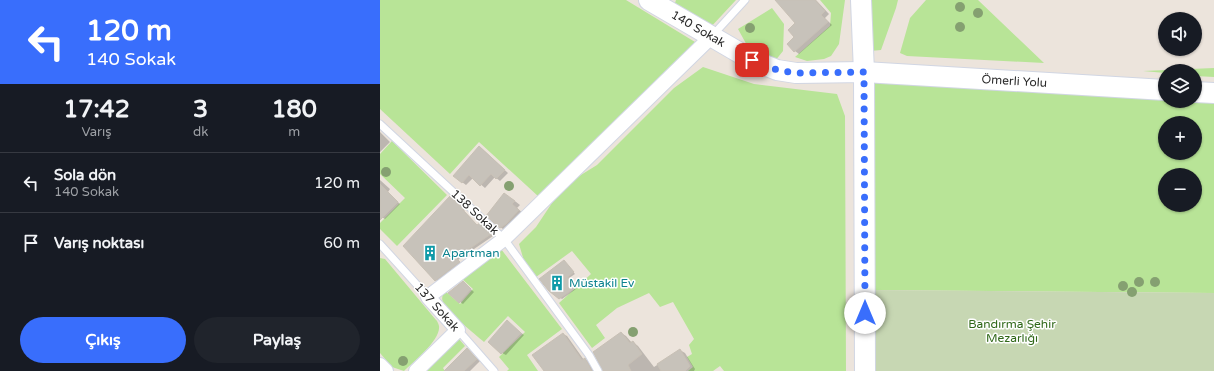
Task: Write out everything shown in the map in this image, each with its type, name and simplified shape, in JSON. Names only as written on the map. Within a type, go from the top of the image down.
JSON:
[{"type":"main road","points":[[861,0],[864,72],[865,371]]},
{"type":"main road","name":"140 Sokak","points":[[660,3],[752,60],[777,70],[796,73],[864,72]]},
{"type":"main road","name":"Ömerli Yolu","points":[[864,72],[1158,90]]},
{"type":"main road","points":[[1202,92],[1214,93]]},
{"type":"street","points":[[428,297],[504,239],[712,36]]},
{"type":"street","name":"137 Sokak","points":[[428,297],[458,330]]},
{"type":"street","points":[[416,371],[458,330]]},
{"type":"street","points":[[380,365],[386,371]]},
{"type":"lane","points":[[712,36],[745,0]]},
{"type":"lane","name":"138 Sokak","points":[[380,124],[504,239],[589,355],[598,371]]},
{"type":"lane","name":"137 Sokak","points":[[380,244],[428,297]]},
{"type":"lane","name":"137 Sokak","points":[[458,330],[494,371]]},
{"type":"green space","points":[[380,0],[626,0],[695,42],[539,197],[479,142],[450,174],[380,109]]},
{"type":"green space","points":[[676,0],[736,0],[709,29],[673,9]]},
{"type":"green space","points":[[820,0],[845,0],[839,44],[831,56],[824,59],[807,61],[795,57],[830,26],[831,13]]},
{"type":"green space","points":[[870,0],[898,0],[881,50],[870,51]]},
{"type":"green space","points":[[926,0],[978,0],[1044,63],[907,56],[900,53],[910,18]]},
{"type":"green space","points":[[772,8],[784,24],[783,51],[775,61],[749,49],[738,29]]},
{"type":"green space","points":[[703,67],[754,84],[837,94],[845,116],[846,371],[724,371],[720,366],[713,371],[688,371],[693,367],[687,357],[692,354],[689,345],[694,339],[673,302],[660,307],[649,293],[617,308],[596,325],[605,338],[592,348],[559,303],[591,274],[572,251],[536,277],[524,261],[519,244],[536,227],[568,183],[597,165],[674,88]]},
{"type":"green space","points":[[1214,68],[1214,77],[1202,76],[1202,69]]},
{"type":"green space","points":[[1158,70],[1158,72],[1143,71]]},
{"type":"green space","points":[[871,74],[1158,97],[1158,108],[1202,108],[1202,102],[1214,102],[1214,293],[872,290]]},
{"type":"green space","points":[[392,141],[447,195],[397,246],[380,229],[380,223],[405,198],[380,174],[380,154]]},
{"type":"green space","points":[[501,249],[562,329],[527,355],[538,371],[507,371],[509,369],[499,357],[525,332],[508,316],[484,342],[455,317],[442,301],[442,296],[445,291],[460,304],[473,289],[460,277]]},
{"type":"green space","points":[[380,258],[385,259],[439,325],[436,338],[404,371],[392,367],[380,353]]},
{"type":"green space","name":"Bandırma Şehir Mezarlığı","points":[[872,290],[1214,293],[1214,371],[874,371]]},
{"type":"green space","points":[[459,339],[465,346],[443,368],[445,371],[425,371]]},
{"type":"building","points":[[775,0],[815,0],[825,11],[821,15],[828,22],[794,52],[787,44],[794,37],[788,30],[795,23]]},
{"type":"building","points":[[479,146],[505,170],[496,179],[491,174],[480,186],[469,175],[462,183],[453,176]]},
{"type":"building","points":[[380,184],[398,202],[380,220]]},
{"type":"building","name":"Apartman","points":[[504,193],[515,201],[512,204],[519,210],[506,224],[500,228],[486,216]]},
{"type":"building","points":[[450,196],[463,208],[462,209],[477,225],[480,223],[491,234],[456,258],[460,262],[435,281],[403,246]]},
{"type":"building","name":"Müstakil Ev","points":[[564,260],[574,272],[568,277],[575,288],[559,299],[549,291],[539,279]]},
{"type":"building","points":[[463,281],[471,289],[459,303],[448,293]]},
{"type":"building","points":[[507,320],[521,333],[501,354],[488,342]]},
{"type":"building","points":[[621,332],[630,343],[633,341],[642,354],[628,365],[631,371],[603,371],[593,352]]},
{"type":"building","points":[[563,333],[582,360],[585,358],[592,371],[544,371],[532,355]]},
{"type":"building","points":[[467,348],[477,359],[464,371],[444,371]]},
{"type":"building","points":[[680,349],[690,366],[685,371],[661,371],[657,364]]},
{"type":"place","name":"Apartman","points":[[430,253]]},
{"type":"place","name":"Müstakil Ev","points":[[557,283]]},
{"type":"route","points":[[752,60],[777,70],[796,73],[864,72],[865,313]]}]
